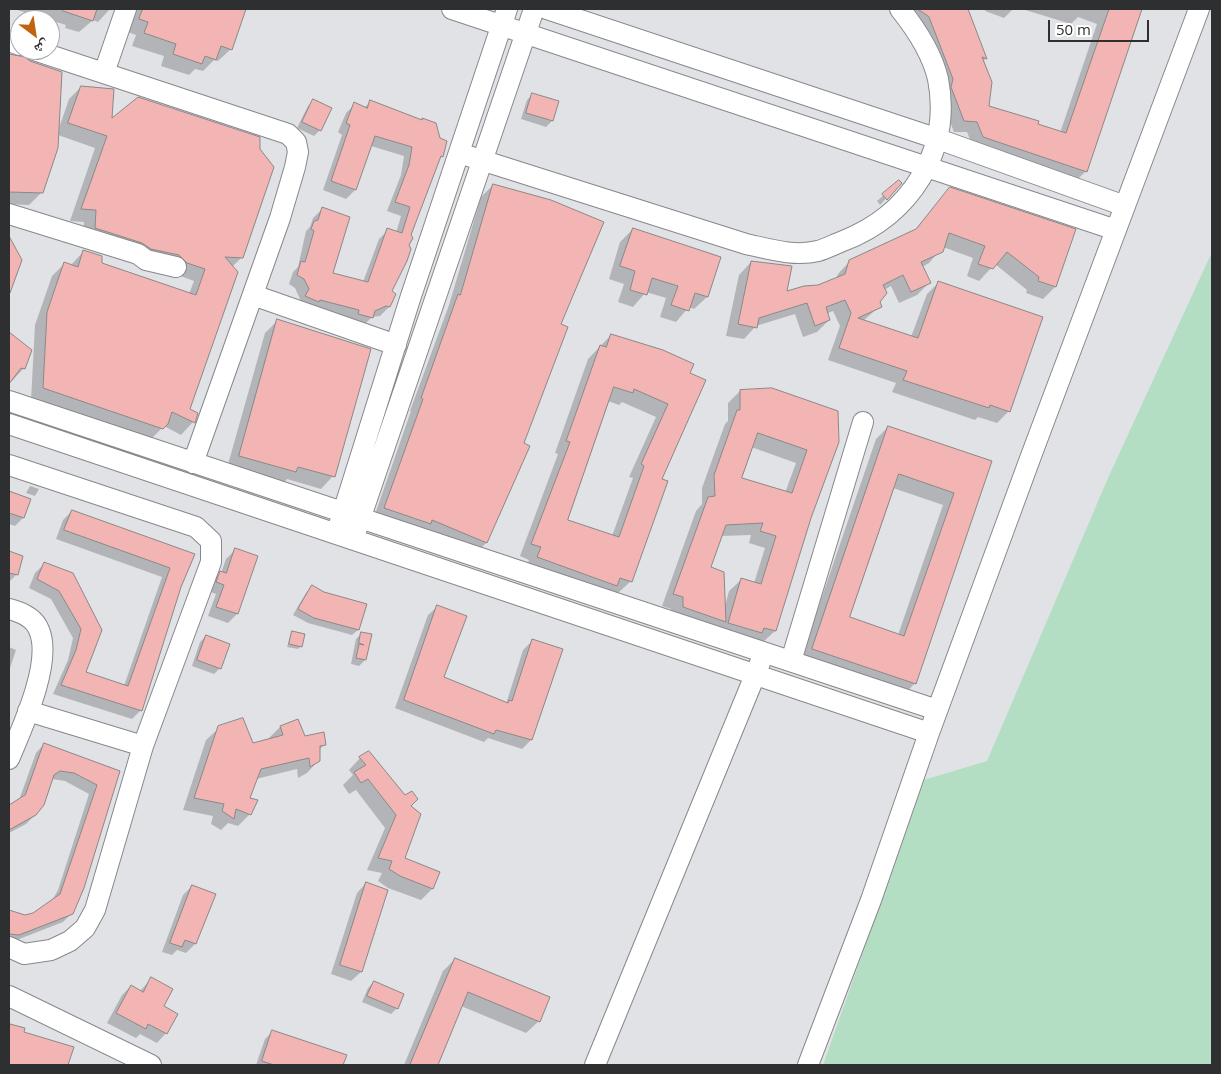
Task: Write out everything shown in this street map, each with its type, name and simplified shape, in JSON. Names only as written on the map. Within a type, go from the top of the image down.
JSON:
[{"type":"street","points":[[104,74],[126,9]]},
{"type":"street","points":[[452,9],[504,17],[524,33],[1116,230]]},
{"type":"street","points":[[345,537],[534,9]]},
{"type":"street","points":[[547,9],[938,139],[1125,206]]},
{"type":"street","points":[[459,153],[746,244],[780,252],[817,251],[875,226],[895,210],[915,189],[928,168],[938,139],[941,107],[937,77],[918,32],[900,9]]},
{"type":"street","points":[[808,1065],[871,900],[937,710],[1199,9]]},
{"type":"street","points":[[352,516],[396,344],[504,17]]},
{"type":"street","points":[[60,59],[288,134],[296,142],[298,152],[295,167],[280,218],[193,463]]},
{"type":"street","points":[[9,214],[138,254],[146,260],[176,266]]},
{"type":"street","points":[[253,295],[396,344]]},
{"type":"street","points":[[9,401],[937,710]]},
{"type":"street","points":[[791,661],[863,422]]},
{"type":"street","points":[[9,424],[929,733]]},
{"type":"street","points":[[9,466],[196,527],[211,541],[210,562],[143,746],[95,910],[84,928],[70,941],[51,950],[24,954],[9,947]]},
{"type":"street","points":[[9,608],[25,614],[39,628],[44,645],[28,712],[9,759]]},
{"type":"street","points":[[595,1065],[764,653]]},
{"type":"street","points":[[28,712],[143,746]]},
{"type":"street","points":[[9,998],[110,1056],[151,1065]]},
{"type":"green space","points":[[1212,252],[1212,1065],[823,1065],[924,780],[987,761],[1108,478]]},
{"type":"building","points":[[63,9],[97,9],[93,21],[63,11]]},
{"type":"building","points":[[143,9],[246,9],[232,50],[221,46],[216,60],[205,56],[202,64],[173,54],[176,44],[144,33],[148,22],[139,19]]},
{"type":"building","points":[[918,9],[968,9],[987,59],[982,57],[992,82],[989,106],[1039,121],[1038,124],[1066,133],[1109,9],[1142,9],[1087,172],[983,137],[977,122],[964,121],[951,87],[953,79],[929,17]]},
{"type":"building","points":[[9,54],[10,60],[29,60],[62,72],[58,148],[43,193],[9,192]]},
{"type":"building","points":[[81,86],[114,89],[112,118],[138,97],[260,137],[260,149],[274,167],[243,258],[225,257],[238,272],[190,409],[198,413],[195,423],[172,412],[168,424],[163,429],[43,388],[47,312],[64,262],[78,267],[83,250],[102,256],[102,263],[196,295],[205,269],[187,263],[179,255],[151,249],[142,243],[95,228],[96,210],[81,209],[107,136],[68,123]]},
{"type":"building","points":[[532,93],[559,101],[553,121],[526,113]]},
{"type":"building","points":[[313,99],[332,108],[321,131],[302,122]]},
{"type":"building","points":[[370,100],[422,120],[422,118],[436,123],[440,138],[447,141],[443,157],[441,156],[411,235],[413,238],[409,245],[411,249],[407,261],[392,291],[396,294],[390,307],[386,306],[375,311],[373,318],[358,314],[359,310],[320,300],[319,302],[305,296],[309,289],[304,279],[297,275],[301,261],[305,262],[314,231],[311,229],[314,221],[318,220],[322,207],[350,217],[333,273],[368,282],[387,228],[402,233],[410,207],[395,202],[409,165],[412,147],[375,136],[356,190],[331,181],[350,125],[346,123],[354,102],[367,108]]},
{"type":"building","points":[[899,180],[902,183],[887,200],[882,194]]},
{"type":"building","points":[[493,184],[551,200],[604,222],[561,324],[568,327],[524,443],[530,446],[487,543],[432,520],[431,524],[384,508],[458,294],[460,295]]},
{"type":"building","points":[[950,187],[1076,229],[1056,287],[1038,281],[1039,277],[1007,252],[993,269],[978,264],[985,246],[949,233],[943,252],[921,262],[931,283],[911,292],[903,275],[883,285],[887,293],[880,302],[882,307],[858,318],[918,338],[938,281],[1043,317],[1010,412],[990,405],[989,408],[903,380],[907,371],[839,348],[851,313],[845,300],[826,307],[830,320],[815,326],[807,303],[759,318],[757,328],[738,324],[751,261],[792,266],[787,291],[804,286],[818,285],[845,274],[849,260],[916,229]]},
{"type":"building","points":[[633,228],[721,257],[708,297],[695,293],[689,311],[671,305],[678,286],[652,278],[647,295],[630,290],[635,271],[620,266]]},
{"type":"building","points":[[9,236],[22,260],[10,293],[9,293]]},
{"type":"building","points":[[277,319],[371,349],[335,477],[298,467],[296,472],[239,456]]},
{"type":"building","points":[[9,332],[32,350],[25,369],[21,368],[9,384]]},
{"type":"building","points":[[611,334],[663,350],[694,364],[690,373],[706,380],[662,479],[668,481],[632,582],[620,578],[617,586],[537,557],[541,547],[531,544],[570,442],[566,441],[600,345],[606,347]],"holes":[[[614,387],[633,393],[634,389],[668,404],[641,464],[644,466],[619,537],[568,520]]]},
{"type":"building","points":[[772,388],[838,411],[839,442],[811,518],[776,631],[764,628],[762,633],[728,623],[741,578],[761,584],[776,536],[760,531],[763,523],[726,525],[711,567],[724,572],[726,622],[683,607],[683,597],[673,594],[708,497],[715,496],[714,475],[737,410],[740,410],[740,390]],"holes":[[[758,433],[807,450],[792,493],[742,478]]]},
{"type":"building","points":[[888,426],[992,461],[916,684],[812,649]],"holes":[[[899,474],[954,493],[904,636],[850,617]]]},
{"type":"building","points":[[9,491],[31,499],[24,518],[9,513]]},
{"type":"building","points":[[72,510],[195,554],[181,587],[142,711],[61,685],[76,650],[81,629],[59,591],[37,579],[44,562],[73,573],[102,630],[86,672],[128,686],[170,568],[64,530]]},
{"type":"building","points":[[235,548],[258,556],[238,614],[216,607],[224,585],[216,582],[220,571],[226,573]]},
{"type":"building","points":[[9,551],[23,556],[18,575],[9,573]]},
{"type":"building","points":[[312,585],[324,592],[367,604],[359,630],[314,618],[298,609]]},
{"type":"building","points":[[437,605],[467,616],[444,677],[508,703],[509,700],[512,701],[532,639],[563,649],[532,740],[496,730],[494,734],[404,700]]},
{"type":"building","points":[[292,631],[305,634],[302,647],[289,644]]},
{"type":"building","points":[[361,632],[372,634],[366,660],[356,658],[359,644],[364,645],[359,643]]},
{"type":"building","points":[[206,635],[230,644],[221,669],[197,660]]},
{"type":"building","points":[[243,718],[253,743],[283,735],[280,726],[298,719],[305,736],[324,732],[326,745],[320,746],[320,761],[310,767],[309,758],[261,769],[250,798],[258,800],[251,815],[236,809],[234,819],[222,811],[224,804],[194,798],[218,726]]},
{"type":"building","points":[[44,743],[120,771],[84,888],[73,914],[19,935],[9,934],[9,910],[25,915],[33,913],[60,894],[97,785],[74,773],[60,771],[54,775],[44,805],[36,815],[9,830],[9,805],[25,795]]},
{"type":"building","points":[[369,751],[405,795],[412,791],[418,799],[411,806],[421,814],[405,858],[440,872],[433,889],[400,876],[389,869],[392,861],[378,858],[396,815],[368,779],[361,783],[354,772],[366,765],[359,757]]},
{"type":"building","points":[[366,882],[388,890],[362,972],[340,965]]},
{"type":"building","points":[[192,885],[216,894],[196,944],[185,940],[182,947],[170,943]]},
{"type":"building","points":[[455,958],[550,997],[540,1022],[468,992],[438,1065],[410,1065]]},
{"type":"building","points":[[151,977],[173,989],[164,1006],[178,1014],[167,1034],[148,1024],[146,1029],[116,1013],[131,985],[143,992]]},
{"type":"building","points":[[374,981],[404,994],[398,1009],[367,996]]},
{"type":"building","points":[[10,1024],[25,1028],[24,1032],[74,1047],[68,1065],[9,1065]]},
{"type":"building","points":[[272,1030],[347,1055],[343,1065],[274,1065],[262,1061]]}]
